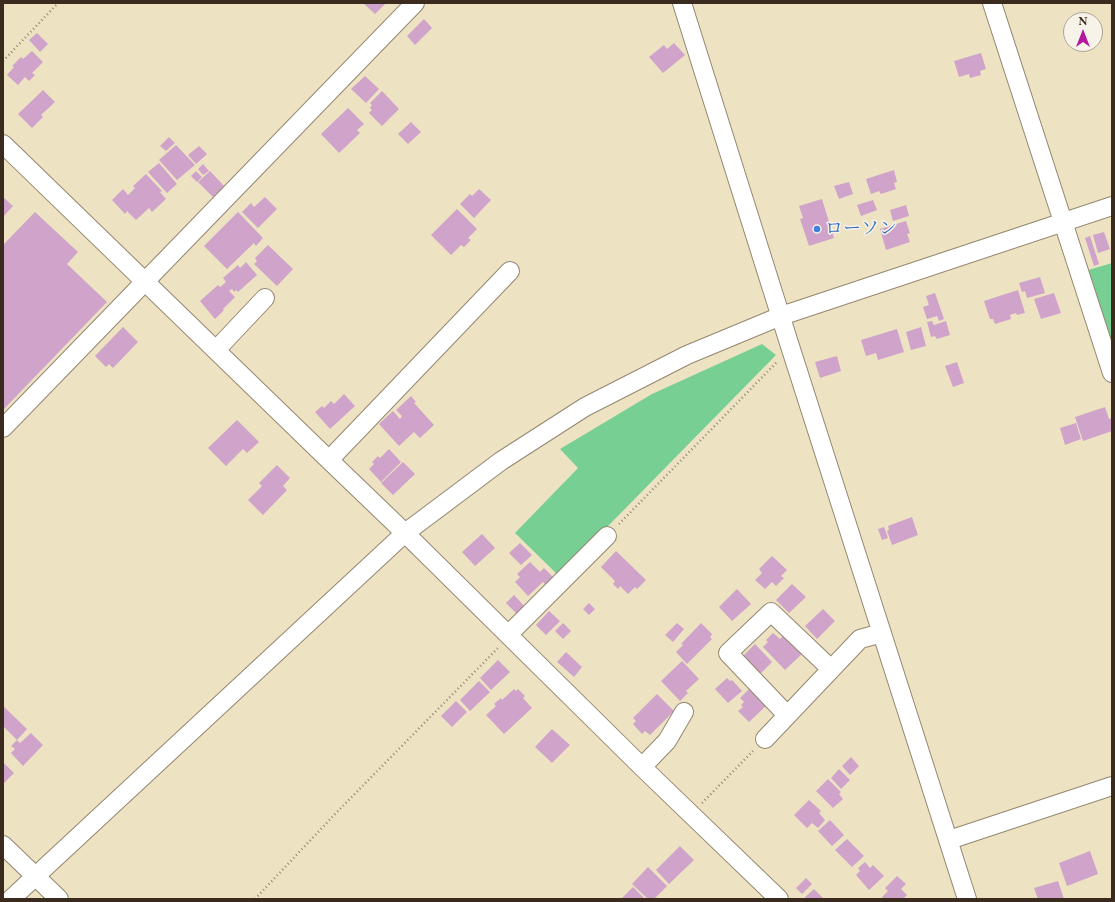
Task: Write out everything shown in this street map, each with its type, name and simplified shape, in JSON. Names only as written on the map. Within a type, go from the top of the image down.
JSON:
[{"type":"street","points":[[3,428],[415,3]]},
{"type":"street","points":[[682,3],[967,899]]},
{"type":"street","points":[[992,3],[1112,373]]},
{"type":"street","points":[[3,144],[406,533],[642,767],[779,899]]},
{"type":"street","points":[[11,899],[406,533],[501,461],[585,407],[687,355],[781,316],[1112,206]]},
{"type":"street","points":[[329,460],[510,271]]},
{"type":"street","points":[[216,350],[265,298]]},
{"type":"street","points":[[510,635],[607,536]]},
{"type":"street","points":[[787,715],[728,653],[771,612],[831,669]]},
{"type":"street","points":[[765,739],[860,639],[882,633]]},
{"type":"street","points":[[642,767],[667,741],[684,712]]},
{"type":"street","points":[[948,840],[1112,786]]},
{"type":"street","points":[[3,845],[59,899]]},
{"type":"path","points":[[3,61],[58,3]]},
{"type":"path","points":[[607,536],[779,360],[792,352]]},
{"type":"path","points":[[255,899],[337,812],[510,635]]},
{"type":"path","points":[[690,814],[765,739]]},
{"type":"green space","points":[[1112,263],[1112,354],[1085,271]]},
{"type":"green space","points":[[762,344],[776,355],[559,576],[515,533],[578,468],[560,449],[652,394]]},
{"type":"building","points":[[363,3],[386,3],[375,14]]},
{"type":"building","points":[[424,19],[432,28],[415,45],[407,36]]},
{"type":"building","points":[[37,33],[48,44],[40,52],[29,40]]},
{"type":"building","points":[[674,43],[685,55],[663,73],[649,57],[664,45],[667,49]]},
{"type":"building","points":[[32,51],[43,62],[32,73],[35,75],[29,81],[25,77],[18,85],[7,75],[14,67],[12,66],[21,57],[23,59]]},
{"type":"building","points":[[981,53],[986,69],[980,71],[981,75],[970,78],[969,74],[959,77],[954,61]]},
{"type":"building","points":[[365,76],[379,89],[366,103],[351,89]]},
{"type":"building","points":[[43,90],[55,102],[41,115],[43,117],[32,128],[18,114]]},
{"type":"building","points":[[382,91],[399,109],[382,126],[369,113],[372,110],[370,108],[372,105],[370,103]]},
{"type":"building","points":[[348,108],[364,124],[357,130],[360,133],[339,153],[321,134]]},
{"type":"building","points":[[411,122],[421,132],[408,144],[398,134]]},
{"type":"building","points":[[169,137],[175,143],[166,151],[160,146]]},
{"type":"building","points":[[176,145],[195,165],[177,180],[159,160]]},
{"type":"building","points":[[199,146],[207,154],[196,164],[188,155]]},
{"type":"building","points":[[159,163],[177,184],[167,193],[148,172]]},
{"type":"building","points":[[203,164],[209,171],[203,175],[198,169]]},
{"type":"building","points":[[894,170],[897,182],[894,183],[896,189],[881,194],[879,191],[871,194],[866,179]]},
{"type":"building","points":[[196,171],[202,177],[197,182],[191,176]]},
{"type":"building","points":[[210,171],[224,186],[213,197],[198,182]]},
{"type":"building","points":[[146,174],[162,191],[160,192],[166,199],[152,212],[149,208],[136,220],[127,211],[125,214],[112,200],[123,189],[128,195],[135,188],[133,186]]},
{"type":"building","points":[[849,182],[853,194],[839,199],[834,186]]},
{"type":"building","points":[[479,189],[491,200],[474,218],[460,204],[470,194],[472,196]]},
{"type":"building","points":[[3,197],[13,206],[3,217]]},
{"type":"building","points":[[265,197],[277,209],[258,228],[242,212],[251,203],[254,207]]},
{"type":"building","name":"ローソン","points":[[822,199],[834,238],[809,246],[800,219],[803,218],[799,206]]},
{"type":"building","points":[[873,200],[877,210],[861,216],[857,205]]},
{"type":"building","points":[[906,205],[909,216],[893,221],[890,210]]},
{"type":"building","points":[[457,209],[477,229],[468,238],[471,240],[464,247],[461,245],[451,255],[431,235]]},
{"type":"building","points":[[35,212],[78,252],[67,264],[107,302],[3,410],[3,245]]},
{"type":"building","points":[[238,212],[263,238],[256,246],[254,243],[227,269],[204,246]]},
{"type":"building","points":[[906,221],[910,233],[907,234],[910,242],[886,250],[880,229]]},
{"type":"building","points":[[1104,232],[1110,249],[1098,253],[1093,235]]},
{"type":"building","points":[[1090,236],[1099,264],[1094,266],[1085,238]]},
{"type":"building","points":[[268,245],[293,269],[277,286],[254,264],[257,261],[255,258]]},
{"type":"building","points":[[246,262],[257,275],[238,292],[236,290],[234,292],[232,289],[229,291],[235,297],[215,319],[200,301],[218,285],[220,287],[226,282],[223,278],[238,265],[240,268]]},
{"type":"building","points":[[1040,277],[1045,293],[1027,298],[1025,291],[1022,292],[1019,283]]},
{"type":"building","points":[[1018,290],[1025,313],[1010,315],[1011,319],[995,324],[993,319],[990,319],[984,301]]},
{"type":"building","points":[[935,293],[944,319],[939,321],[937,316],[927,319],[923,307],[929,305],[926,296]]},
{"type":"building","points":[[1054,293],[1061,313],[1041,319],[1034,299]]},
{"type":"building","points":[[932,321],[934,325],[946,321],[950,335],[937,339],[935,336],[931,337],[927,322]]},
{"type":"building","points":[[123,327],[138,342],[113,368],[109,364],[106,367],[95,356]]},
{"type":"building","points":[[921,327],[926,346],[911,350],[906,332]]},
{"type":"building","points":[[897,329],[904,352],[878,360],[876,353],[866,356],[861,340]]},
{"type":"building","points":[[837,356],[841,371],[820,378],[815,362]]},
{"type":"building","points":[[957,362],[964,383],[953,387],[945,366]]},
{"type":"building","points":[[344,394],[355,406],[330,429],[315,412],[322,406],[324,408],[331,401],[334,404]]},
{"type":"building","points":[[411,396],[416,402],[414,403],[434,425],[420,438],[414,432],[399,446],[379,424],[393,411],[400,419],[402,416],[396,410]]},
{"type":"building","points":[[1105,407],[1109,419],[1112,418],[1112,431],[1083,441],[1075,417]]},
{"type":"building","points":[[237,420],[259,442],[247,453],[243,449],[226,466],[208,448]]},
{"type":"building","points":[[1076,423],[1081,439],[1065,445],[1060,428]]},
{"type":"building","points":[[389,449],[401,462],[381,482],[369,469],[374,464],[372,462],[378,456],[380,458]]},
{"type":"building","points":[[403,462],[415,474],[393,495],[381,483]]},
{"type":"building","points":[[277,465],[290,478],[283,486],[287,490],[263,515],[248,500],[262,486],[259,483]]},
{"type":"building","points":[[912,517],[918,535],[892,545],[887,531],[889,530],[888,526]]},
{"type":"building","points":[[884,527],[888,538],[882,540],[878,529]]},
{"type":"building","points":[[482,534],[495,548],[475,566],[462,552]]},
{"type":"building","points":[[520,543],[532,555],[521,565],[509,553]]},
{"type":"building","points":[[616,551],[646,580],[637,589],[635,587],[628,594],[620,586],[618,589],[613,584],[615,581],[601,567]]},
{"type":"building","points":[[772,556],[787,570],[781,576],[784,578],[776,586],[772,582],[765,589],[755,580],[762,573],[759,569]]},
{"type":"building","points":[[530,562],[540,572],[544,568],[557,581],[549,588],[543,582],[528,596],[515,582],[520,577],[517,574]]},
{"type":"building","points":[[792,584],[806,597],[789,613],[776,600]]},
{"type":"building","points":[[737,589],[751,604],[732,621],[719,607]]},
{"type":"building","points":[[514,595],[527,609],[520,617],[506,603]]},
{"type":"building","points":[[589,603],[595,609],[589,615],[583,609]]},
{"type":"building","points":[[823,609],[835,621],[817,639],[805,626]]},
{"type":"building","points":[[549,611],[560,621],[546,635],[536,625]]},
{"type":"building","points":[[563,623],[571,631],[563,639],[555,631]]},
{"type":"building","points":[[677,623],[684,629],[673,642],[665,635]]},
{"type":"building","points":[[701,623],[712,634],[710,637],[712,639],[687,664],[676,652],[683,645],[681,644]]},
{"type":"building","points":[[773,633],[780,639],[784,635],[802,654],[785,670],[763,647],[768,642],[766,640]]},
{"type":"building","points":[[755,644],[772,662],[759,675],[741,658]]},
{"type":"building","points":[[566,652],[582,667],[574,677],[557,662]]},
{"type":"building","points":[[498,660],[510,672],[491,690],[480,678]]},
{"type":"building","points":[[682,661],[699,679],[686,691],[688,693],[680,701],[661,681]]},
{"type":"building","points":[[727,678],[730,681],[732,680],[742,691],[728,703],[715,689]]},
{"type":"building","points":[[479,681],[490,692],[470,711],[460,700]]},
{"type":"building","points":[[752,686],[768,704],[749,722],[738,711],[743,707],[741,705],[744,702],[740,698]]},
{"type":"building","points":[[514,689],[516,691],[518,689],[525,696],[523,698],[532,708],[504,734],[486,715],[496,706],[494,704],[501,698],[502,700]]},
{"type":"building","points":[[657,694],[674,711],[650,735],[645,731],[642,734],[633,724],[636,721],[633,718]]},
{"type":"building","points":[[456,701],[467,712],[452,727],[441,716]]},
{"type":"building","points":[[3,706],[27,729],[17,740],[3,726]]},
{"type":"building","points":[[552,729],[570,745],[552,763],[535,747]]},
{"type":"building","points":[[31,733],[43,745],[23,766],[11,753],[15,749],[11,746],[17,740],[20,743]]},
{"type":"building","points":[[851,757],[859,766],[850,775],[842,766]]},
{"type":"building","points":[[3,762],[14,773],[3,784]]},
{"type":"building","points":[[839,769],[850,780],[841,789],[831,778]]},
{"type":"building","points":[[828,779],[841,792],[839,794],[843,799],[833,808],[816,791]]},
{"type":"building","points":[[809,800],[821,811],[819,813],[825,820],[818,828],[812,823],[807,828],[794,815]]},
{"type":"building","points":[[830,820],[844,835],[832,846],[818,831]]},
{"type":"building","points":[[847,839],[864,856],[852,867],[835,850]]},
{"type":"building","points":[[680,846],[694,860],[669,884],[656,870]]},
{"type":"building","points":[[1090,851],[1098,874],[1067,886],[1059,863]]},
{"type":"building","points":[[865,862],[870,868],[873,865],[884,876],[869,890],[856,875],[860,871],[858,868]]},
{"type":"building","points":[[648,867],[667,886],[654,899],[648,899],[632,884]]},
{"type":"building","points":[[897,876],[906,884],[901,889],[907,895],[903,899],[884,899],[882,897],[888,891],[885,888]]},
{"type":"building","points":[[806,878],[812,884],[802,894],[796,888]]},
{"type":"building","points":[[1058,881],[1064,899],[1038,899],[1034,888]]},
{"type":"building","points":[[633,887],[645,899],[621,899]]},
{"type":"building","points":[[814,889],[823,898],[822,899],[807,899],[805,897]]},
{"type":"place","name":"ローソン","points":[[817,229]]}]
